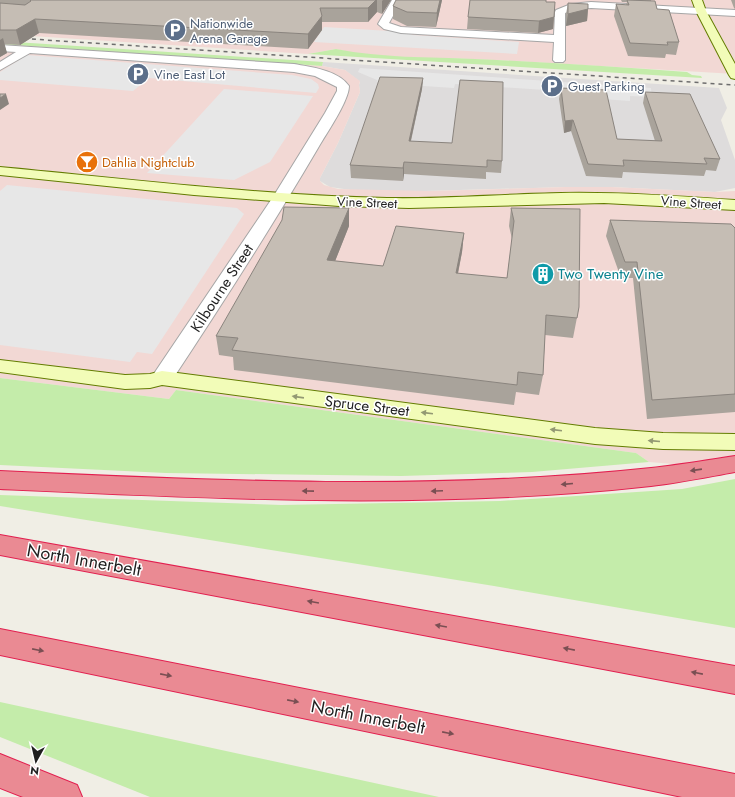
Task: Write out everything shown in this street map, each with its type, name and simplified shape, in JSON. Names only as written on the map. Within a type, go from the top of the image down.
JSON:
[{"type":"highway","points":[[0,480],[173,488],[398,492],[518,488],[652,477],[735,464]]},
{"type":"highway","name":"North Innerbelt","points":[[0,545],[735,680]]},
{"type":"highway","name":"North Innerbelt","points":[[0,642],[735,792]]},
{"type":"highway","points":[[0,771],[65,797]]},
{"type":"street","points":[[398,0],[383,24],[385,26],[401,30],[559,39]]},
{"type":"street","points":[[697,0],[701,11],[735,75]]},
{"type":"street","points":[[559,60],[560,12],[571,7],[591,6],[735,13]]},
{"type":"street","points":[[0,48],[28,50]]},
{"type":"street","points":[[0,67],[28,50]]},
{"type":"street","name":"Kilbourne Street","points":[[28,50],[294,68],[321,73],[336,80],[343,86],[343,91],[326,124],[281,198],[162,378]]},
{"type":"street","name":"Vine Street","points":[[0,171],[281,198],[346,202],[430,203],[561,198],[632,198],[735,205]]},
{"type":"street","name":"Spruce Street","points":[[0,366],[125,382],[150,381],[162,378],[595,436],[663,441],[735,442]]},
{"type":"shaded area","points":[[0,0],[735,0],[735,74],[515,61],[362,55],[336,49],[308,54],[0,34]]},
{"type":"shaded area","points":[[324,27],[406,32],[413,35],[519,42],[517,54],[314,42]]},
{"type":"shaded area","points":[[0,44],[322,66],[345,70],[360,81],[360,92],[338,143],[320,178],[320,181],[324,185],[338,189],[430,191],[611,187],[715,192],[735,191],[735,469],[649,462],[636,453],[176,390],[169,399],[0,378]]},
{"type":"shaded area","name":"Vine East Lot","points":[[27,55],[292,75],[311,79],[318,84],[319,88],[316,93],[149,78],[133,91],[0,80],[0,72]]},
{"type":"shaded area","points":[[323,62],[719,88],[727,108],[721,120],[735,160],[735,188],[715,192],[611,187],[566,187],[390,192],[351,190],[330,187],[320,181],[320,178],[338,143],[360,92],[360,82],[345,70],[322,66]]},
{"type":"shaded area","name":"Guest Parking","points":[[360,68],[651,88],[652,97],[630,96],[630,101],[560,96],[560,91],[455,84],[454,88],[378,83],[377,80],[358,72]]},
{"type":"shaded area","points":[[224,89],[313,96],[270,162],[234,180],[147,173]]},
{"type":"shaded area","points":[[7,185],[237,208],[244,214],[152,354],[137,352],[130,362],[0,345],[0,191]]},
{"type":"green space","points":[[0,41],[323,62],[322,66],[0,44]]},
{"type":"green space","points":[[336,49],[388,56],[608,66],[687,72],[692,75],[701,76],[702,78],[308,54]]},
{"type":"green space","points":[[0,378],[169,399],[176,390],[636,453],[649,462],[532,472],[401,476],[166,473],[0,465]]},
{"type":"green space","points":[[735,479],[735,628],[494,586],[0,506],[0,495],[281,505],[500,501],[682,489]]},
{"type":"green space","points":[[0,702],[439,797],[150,797],[0,737]]},
{"type":"building","points":[[30,0],[376,0],[368,8],[320,8],[322,16],[308,34],[35,19],[16,30],[0,30],[0,3],[25,5],[31,1]]},
{"type":"building","points":[[396,0],[440,0],[437,13],[407,12],[393,6]]},
{"type":"building","points":[[470,0],[546,0],[546,2],[555,2],[554,17],[539,21],[468,17]]},
{"type":"building","points":[[627,0],[655,1],[657,9],[669,10],[679,42],[667,42],[668,45],[630,43],[616,4],[629,5]]},
{"type":"building","points":[[568,3],[588,4],[588,9],[568,14]]},
{"type":"building","points":[[380,77],[423,78],[409,141],[452,143],[460,80],[503,82],[502,161],[487,160],[487,167],[404,162],[403,168],[350,165]]},
{"type":"building","points":[[561,88],[606,90],[617,139],[662,141],[645,92],[690,94],[720,159],[704,158],[707,164],[623,160],[624,166],[588,164],[573,120],[565,121]]},
{"type":"building","points":[[0,94],[6,94],[0,98]]},
{"type":"building","points":[[284,207],[349,208],[327,260],[383,266],[396,226],[464,233],[456,273],[507,278],[514,221],[511,208],[580,209],[579,307],[577,318],[546,315],[543,375],[518,372],[517,385],[232,350],[238,338],[216,336],[282,220]]},
{"type":"building","points":[[610,220],[731,224],[735,228],[735,394],[652,400],[637,262],[625,262]]},
{"type":"railway","points":[[0,37],[735,85]]},
{"type":"place","name":"Nationwide Arena Garage","points":[[175,30]]},
{"type":"place","name":"Vine East Lot","points":[[138,74]]},
{"type":"place","name":"Guest Parking","points":[[552,86]]},
{"type":"place","name":"Dahlia Nightclub","points":[[87,162]]},
{"type":"place","name":"Two Twenty Vine","points":[[543,274]]}]
